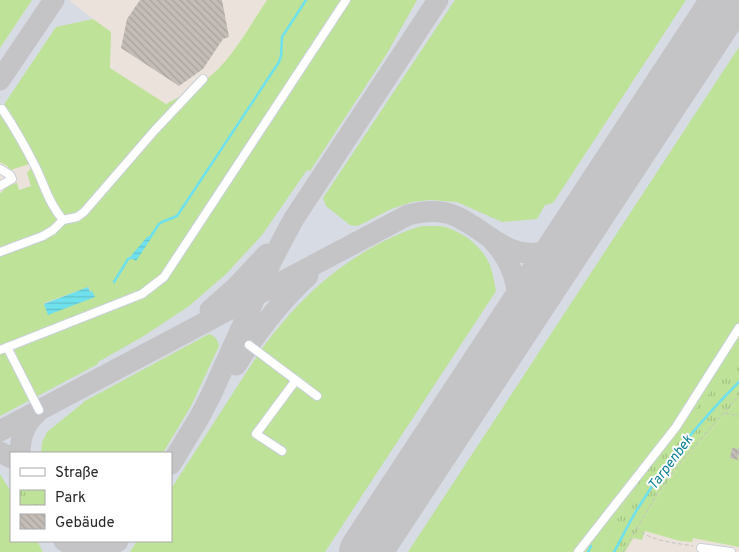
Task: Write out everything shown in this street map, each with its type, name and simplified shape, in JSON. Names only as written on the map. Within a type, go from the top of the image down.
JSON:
[{"type":"street","points":[[39,410],[4,348],[142,294],[164,277],[346,0]]},
{"type":"street","points":[[0,252],[42,236],[53,230],[63,220],[78,217],[84,212],[155,130],[203,79]]},
{"type":"street","points":[[2,109],[31,159],[50,202],[63,220]]},
{"type":"street","points":[[0,169],[10,174],[12,180],[0,186]]},
{"type":"street","points":[[578,552],[676,427],[739,328]]},
{"type":"street","points":[[250,344],[317,396]]},
{"type":"street","points":[[282,451],[256,434],[296,380]]},
{"type":"street","points":[[701,548],[731,552]]},
{"type":"path","points":[[623,552],[657,494],[675,469],[739,395]]},
{"type":"path","points":[[724,413],[739,416]]},
{"type":"path","points":[[637,527],[648,537],[701,548]]},
{"type":"shaded area","points":[[32,0],[69,0],[93,19],[56,27],[0,111],[0,48]]},
{"type":"shaded area","points":[[276,0],[739,0],[739,362],[716,386],[644,474],[600,552],[0,552],[0,268],[146,187]]},
{"type":"green space","points":[[0,0],[32,0],[0,48]]},
{"type":"green space","points":[[267,0],[417,0],[386,55],[310,171],[307,170],[262,235],[226,274],[189,306],[142,337],[98,362],[98,364],[0,416],[0,254],[44,237],[65,223],[72,222],[203,82],[231,55]],"holes":[[[89,287],[90,292],[92,291],[94,297],[48,314],[44,303]]]},
{"type":"green space","points":[[455,0],[686,0],[553,203],[545,205],[537,219],[502,222],[457,202],[430,200],[412,202],[391,209],[360,225],[350,225],[326,206],[323,198]]},
{"type":"green space","points":[[93,19],[111,32],[110,68],[166,104],[190,91],[83,211],[71,217],[63,216],[3,106],[56,27]]},
{"type":"green space","points":[[739,47],[739,362],[690,416],[645,473],[621,511],[600,552],[408,552]]},
{"type":"green space","points":[[0,111],[11,125],[58,220],[52,229],[0,250],[0,193],[7,186],[17,183],[19,190],[31,186],[27,173],[31,168],[29,164],[11,170],[0,162]]},
{"type":"green space","points":[[423,226],[439,226],[462,234],[486,258],[493,274],[496,291],[325,552],[130,552],[136,542],[172,542],[172,487],[257,356],[284,321],[329,276],[365,252],[408,230]]},
{"type":"green space","points":[[209,334],[216,338],[218,342],[219,346],[191,406],[164,452],[41,452],[42,442],[47,432],[83,402]]},
{"type":"green space","points":[[739,362],[739,399],[677,469],[625,552],[600,552],[621,511],[645,473],[690,416]]},
{"type":"green space","points":[[739,399],[739,547],[693,538],[692,542],[680,541],[645,531],[642,540],[633,538],[677,469]]},
{"type":"green space","points":[[0,474],[10,490],[10,542],[38,542],[43,552],[0,552]]},
{"type":"water","points":[[147,237],[152,237],[136,261],[130,257]]},
{"type":"water","points":[[88,287],[95,297],[48,315],[44,304]]},
{"type":"building","points":[[140,0],[222,0],[229,37],[223,39],[203,69],[179,86],[121,48],[127,19]]},
{"type":"building","points":[[732,448],[739,449],[738,460],[730,458]]},
{"type":"waterway","points":[[151,236],[159,224],[177,216],[279,62],[282,37],[306,0]]},
{"type":"waterway","points":[[114,282],[128,259],[131,258]]},
{"type":"waterway","name":"Tarpenbek","points":[[614,552],[636,511],[662,472],[699,425],[739,382]]},
{"type":"waterway","points":[[588,552],[591,546]]},
{"type":"taxiway","points":[[0,80],[54,0]]},
{"type":"taxiway","points":[[172,462],[211,395],[273,258],[293,220],[438,0]]},
{"type":"taxiway","points":[[0,431],[408,215],[430,211],[453,215],[506,247],[518,252],[548,251],[565,242],[575,232]]},
{"type":"taxiway","points":[[493,241],[509,264],[517,290],[517,309],[510,331]]},
{"type":"taxiway","points":[[210,310],[237,286],[267,254]]},
{"type":"taxiway","points":[[236,365],[269,318],[287,296],[308,276]]},
{"type":"taxiway","points":[[20,452],[24,430],[38,412]]},
{"type":"taxiway","points":[[0,452],[10,457]]},
{"type":"taxiway","points":[[66,542],[77,547],[91,549],[105,547],[116,542]]},
{"type":"runway","points":[[365,552],[728,0]]}]
